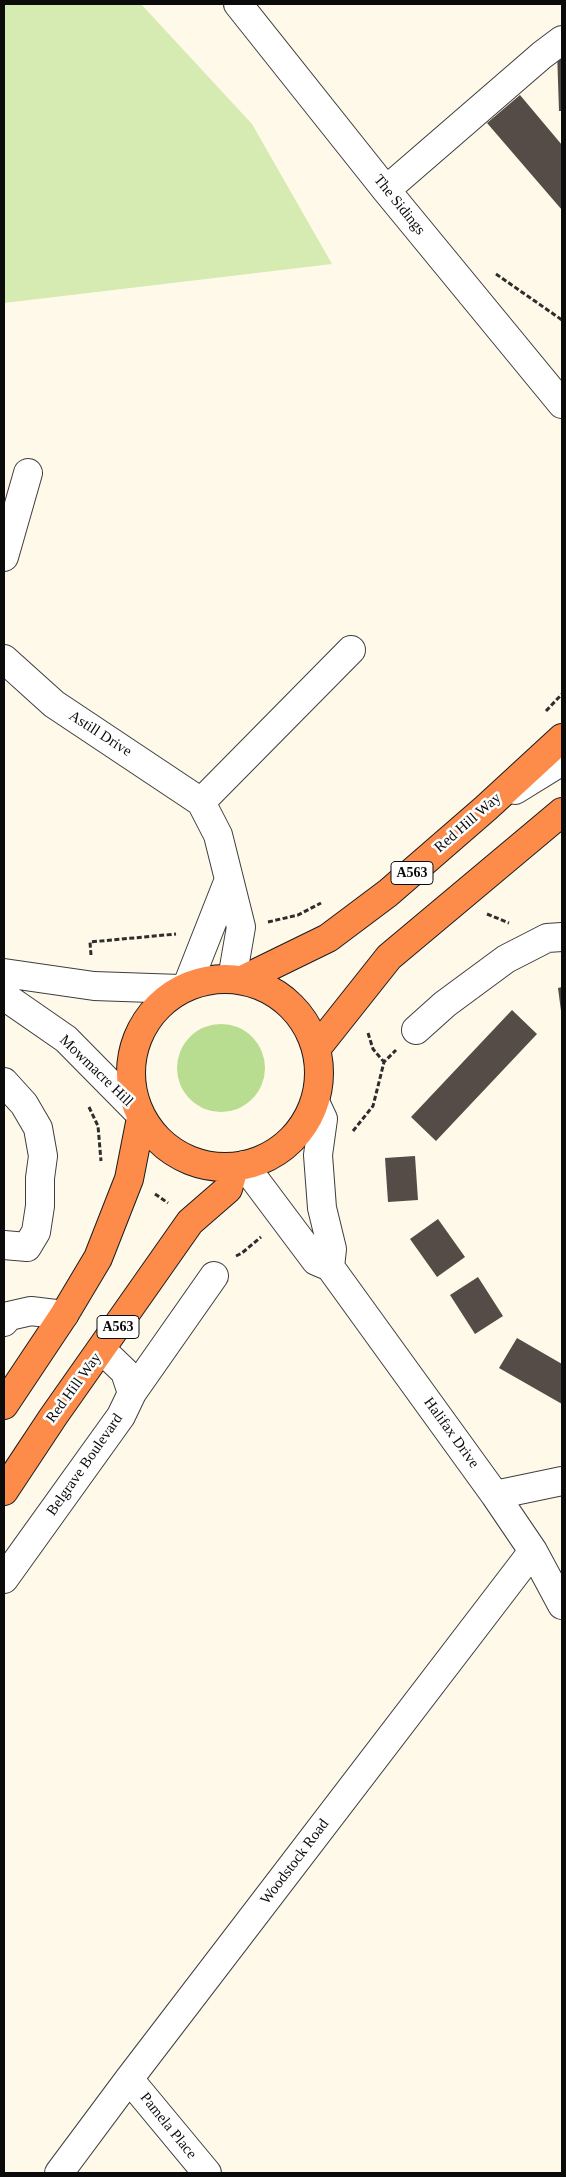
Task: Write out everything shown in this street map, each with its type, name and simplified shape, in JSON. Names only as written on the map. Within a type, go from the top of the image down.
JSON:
[{"type":"highway","name":"Red Hill Way","points":[[237,980],[328,938],[388,893],[486,808],[562,738]]},
{"type":"highway","points":[[316,1049],[389,956],[562,812]]},
{"type":"highway","points":[[214,979],[237,980],[267,988],[289,1004],[306,1024],[316,1049],[319,1067],[315,1102],[306,1122],[292,1139],[275,1153],[255,1162],[239,1166],[206,1166],[180,1157],[158,1141],[140,1115],[130,1084],[131,1056],[141,1029],[157,1006],[183,988],[214,979]]},
{"type":"highway","points":[[4,1405],[64,1315],[98,1258],[125,1188],[140,1115]]},
{"type":"highway","name":"Red Hill Way","points":[[4,1491],[53,1417],[102,1350],[190,1222],[228,1189],[239,1166]]},
{"type":"street","name":"The Sidings","points":[[238,4],[386,190],[562,404]]},
{"type":"street","points":[[386,190],[542,55],[562,40]]},
{"type":"street","points":[[4,557],[28,473]]},
{"type":"street","points":[[201,802],[351,650]]},
{"type":"street","name":"Astill Drive","points":[[4,659],[54,704],[201,802],[218,835],[228,882],[241,927],[237,980]]},
{"type":"street","points":[[486,808],[562,761]]},
{"type":"street","points":[[4,973],[94,986],[183,988],[228,882]]},
{"type":"street","points":[[416,1030],[445,1004],[506,959],[547,938],[562,937]]},
{"type":"street","name":"Mowmacre Hill","points":[[4,996],[66,1039],[140,1115]]},
{"type":"street","points":[[4,1082],[24,1104],[38,1128],[43,1156],[40,1178],[40,1206],[36,1232],[27,1248],[4,1245]]},
{"type":"street","points":[[315,1102],[323,1119],[319,1163],[322,1208],[332,1249],[330,1267]]},
{"type":"street","name":"Halifax Drive","points":[[239,1166],[316,1261],[330,1267],[495,1495],[533,1551],[562,1605]]},
{"type":"street","name":"Belgrave Boulevard","points":[[4,1579],[121,1416],[132,1393],[214,1276]]},
{"type":"street","points":[[4,1322],[9,1316],[30,1311],[64,1315]]},
{"type":"street","points":[[102,1350],[125,1372],[132,1393]]},
{"type":"street","points":[[495,1495],[562,1481]]},
{"type":"street","name":"Woodstock Road","points":[[59,2173],[129,2078],[533,1551]]},
{"type":"street","name":"Pamela Place","points":[[129,2078],[207,2173]]},
{"type":"green space","points":[[4,4],[141,4],[252,124],[332,264],[4,303]]},
{"type":"green space","points":[[212,1024],[230,1024],[246,1031],[258,1043],[265,1059],[265,1077],[258,1093],[246,1105],[230,1112],[212,1112],[196,1105],[184,1093],[177,1077],[177,1059],[184,1043],[196,1031]]},
{"type":"building","points":[[557,51],[562,51],[562,111],[559,111]]},
{"type":"building","points":[[520,95],[562,145],[562,210],[487,123]]},
{"type":"building","points":[[562,987],[562,1011],[561,1011],[558,988]]},
{"type":"building","points":[[512,1010],[537,1034],[436,1141],[411,1117]]},
{"type":"building","points":[[415,1156],[418,1200],[388,1202],[385,1158]]},
{"type":"building","points":[[438,1219],[465,1257],[437,1277],[410,1239]]},
{"type":"building","points":[[478,1277],[503,1316],[475,1334],[450,1295]]},
{"type":"building","points":[[517,1338],[562,1364],[562,1404],[499,1368]]}]
